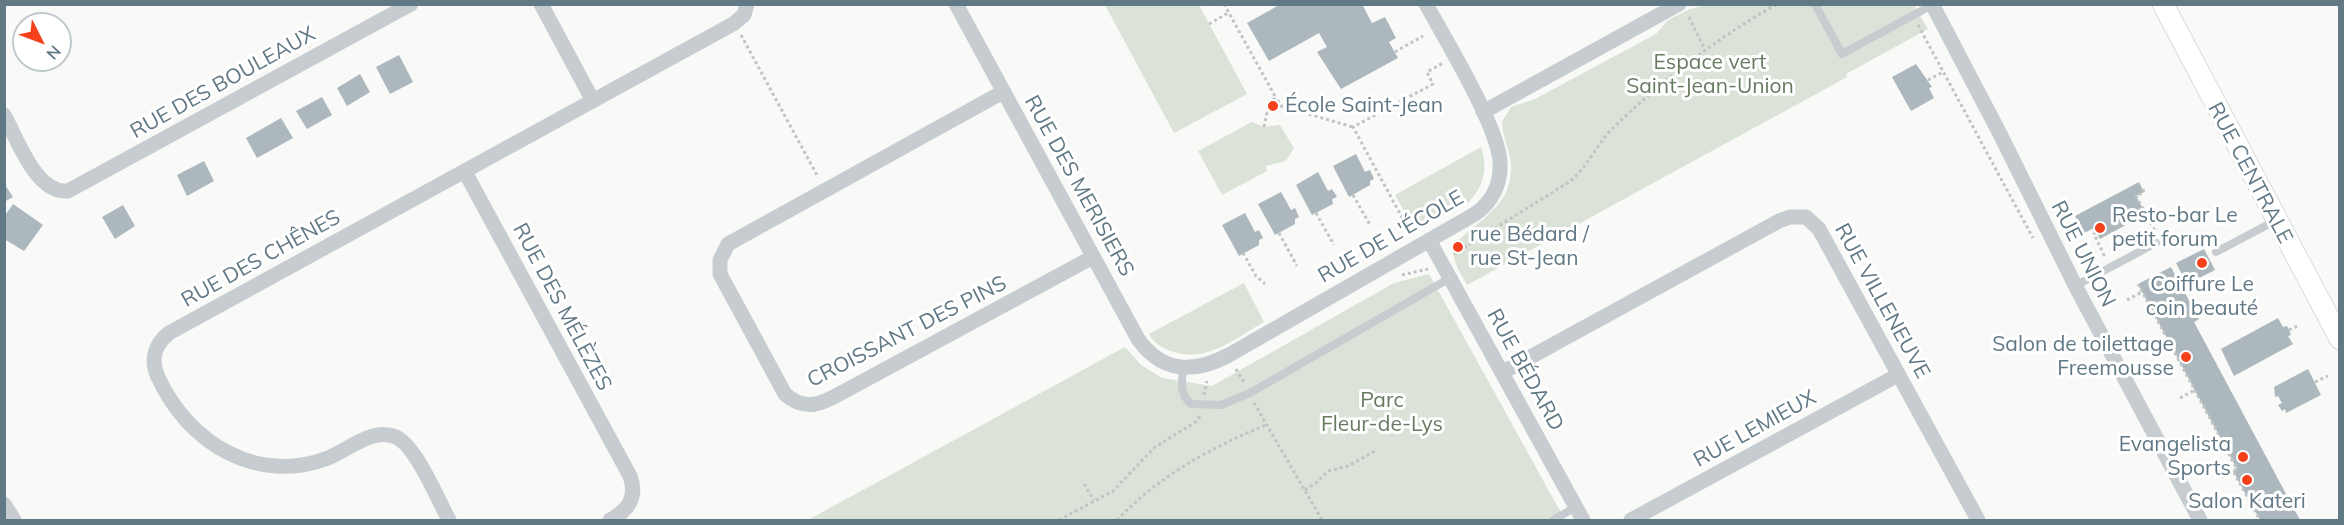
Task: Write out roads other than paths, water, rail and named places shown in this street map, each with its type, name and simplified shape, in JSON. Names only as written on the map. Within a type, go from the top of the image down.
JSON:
[{"type":"street","name":"RUE DES BOULEAUX","points":[[4,115],[40,180],[53,190],[68,191],[411,4]]},
{"type":"street","points":[[541,4],[593,101]]},
{"type":"street","name":"RUE DES MERISIERS","points":[[956,4],[1144,347],[1164,362],[1183,367]]},
{"type":"street","name":"RUE DE L'ÉCOLE","points":[[1183,367],[1196,368],[1213,363],[1483,208],[1495,191],[1499,180],[1500,160],[1482,112],[1426,4]]},
{"type":"street","name":"RUE CENTRALE","points":[[2163,4],[2275,220],[2340,339]]},
{"type":"street","name":"RUE UNION","points":[[1932,5],[2000,134],[2075,286],[2200,520]]},
{"type":"street","name":"RUE DES CHÊNES","points":[[449,520],[409,448],[396,438],[373,436],[328,458],[293,466],[276,466],[242,460],[214,447],[187,423],[162,385],[154,360],[159,344],[169,333],[735,23],[747,7]]},
{"type":"street","points":[[1482,112],[1678,7]]},
{"type":"street","name":"CROISSANT DES PINS","points":[[1003,92],[734,239],[723,251],[719,267],[732,298],[785,394],[797,403],[812,406],[843,393],[1093,257]]},
{"type":"street","name":"RUE DES MÉLÈZES","points":[[465,172],[632,482],[632,500],[625,510],[610,520]]},
{"type":"street","name":"RUE VILLENEUVE","points":[[1503,372],[1779,221],[1800,215],[1813,220],[1819,229],[1978,520]]},
{"type":"street","name":"RUE BÉDARD","points":[[1429,240],[1580,514]]},
{"type":"street","name":"RUE LEMIEUX","points":[[1631,520],[1898,375]]},
{"type":"street","points":[[4,504],[14,520]]},
{"type":"lane","points":[[1815,4],[1842,54],[1932,5]]},
{"type":"lane","points":[[2216,252],[2275,220]]},
{"type":"lane","points":[[2075,286],[2156,243]]},
{"type":"lane","points":[[1183,367],[1181,387],[1186,400],[1191,404],[1221,405],[1264,385],[1450,278]]},
{"type":"lane","points":[[1553,520],[1580,514]]},
{"type":"place","name":"École Saint-Jean","points":[[1273,106]]},
{"type":"place","name":"Resto-bar Le petit forum","points":[[2100,228]]},
{"type":"place","name":"rue Bédard / rue St-Jean","points":[[1458,247]]},
{"type":"place","name":"Coiffure Le coin beauté","points":[[2202,263]]},
{"type":"place","name":"Salon de toilettage Freemousse","points":[[2186,357]]},
{"type":"place","name":"Evangelista Sports","points":[[2243,457]]},
{"type":"place","name":"Salon Kateri","points":[[2247,480]]},
{"type":"park label","name":"Espace vert Saint-Jean-Union","points":[[1710,75]]},
{"type":"park label","name":"Parc Fleur-de-Lys","points":[[1382,413]]}]
